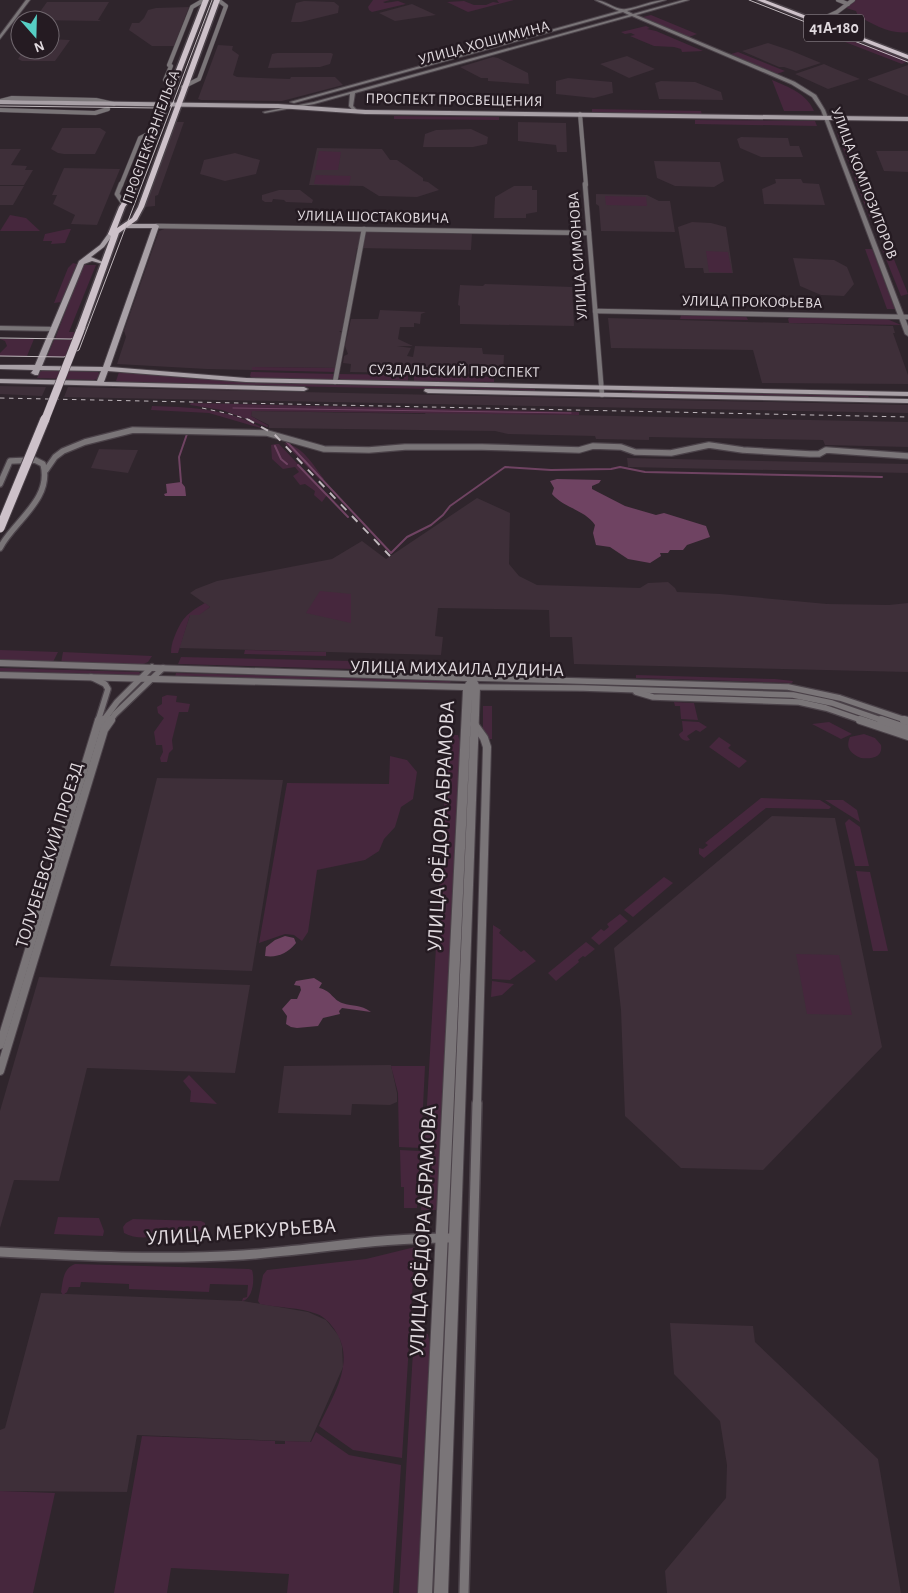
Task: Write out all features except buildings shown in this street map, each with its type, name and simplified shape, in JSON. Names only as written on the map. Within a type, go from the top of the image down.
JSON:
[{"type":"main road","name":"ПРОСПЕКТ ЭНГЕЛЬСА","points":[[78,331],[112,232],[124,204],[131,194],[205,0]]},
{"type":"main road","name":"ПРОСПЕКТ ЭНГЕЛЬСА","points":[[78,331],[116,232],[135,219],[183,87],[218,0]]},
{"type":"main road","name":"41А-180","points":[[760,0],[908,57]]},
{"type":"main road","name":"41А-180","points":[[771,0],[908,52]]},
{"type":"main road","name":"ПРОСПЕКТ ПРОСВЕЩЕНИЯ","points":[[0,102],[165,107]]},
{"type":"main road","name":"ПРОСПЕКТ ПРОСВЕЩЕНИЯ","points":[[0,109],[279,107],[294,104],[356,111],[908,120]]},
{"type":"main road","name":"ПРОСПЕКТ ПРОСВЕЩЕНИЯ","points":[[177,107],[265,112],[580,115]]},
{"type":"main road","name":"УЛИЦА ШОСТАКОВИЧА","points":[[135,219],[140,223],[156,226]]},
{"type":"main road","name":"УЛИЦА ШОСТАКОВИЧА","points":[[127,226],[156,226]]},
{"type":"main road","points":[[100,384],[156,226]]},
{"type":"main road","name":"ПРОСПЕКТ ЭНГЕЛЬСА","points":[[32,382],[80,264],[104,244],[112,232]]},
{"type":"main road","points":[[80,264],[92,259],[101,263]]},
{"type":"main road","points":[[0,513],[78,331]]},
{"type":"main road","points":[[0,528],[23,475],[78,331]]},
{"type":"main road","name":"СУЗДАЛЬСКИЙ ПРОСПЕКТ","points":[[0,367],[106,369],[246,380],[908,401]]},
{"type":"main road","name":"СУЗДАЛЬСКИЙ ПРОСПЕКТ","points":[[0,381],[100,384],[908,394]]},
{"type":"street","points":[[0,38],[28,0]]},
{"type":"street","points":[[173,86],[165,80],[171,66],[169,65],[192,7],[205,0]]},
{"type":"street","points":[[183,87],[199,79],[226,6],[218,0]]},
{"type":"street","name":"УЛИЦА КОМПОЗИТОРОВ","points":[[599,0],[798,86],[816,98],[827,119],[906,318],[908,334]]},
{"type":"street","name":"УЛИЦА ХОШИМИНА","points":[[294,104],[664,0]]},
{"type":"street","name":"УЛИЦА ХОШИМИНА","points":[[316,106],[353,92],[687,0]]},
{"type":"street","points":[[838,0],[848,4]]},
{"type":"street","points":[[822,19],[837,12],[853,0]]},
{"type":"street","points":[[180,36],[191,39]]},
{"type":"street","points":[[474,52],[483,56]]},
{"type":"street","points":[[192,64],[204,63]]},
{"type":"street","points":[[353,92],[351,106],[356,111]]},
{"type":"street","points":[[294,104],[296,112]]},
{"type":"street","points":[[265,112],[279,107]]},
{"type":"street","name":"УЛИЦА СИМОНОВА","points":[[580,115],[601,391]]},
{"type":"street","points":[[124,204],[117,194],[140,138],[156,130]]},
{"type":"street","name":"УЛИЦА ШОСТАКОВИЧА","points":[[156,226],[589,233]]},
{"type":"street","points":[[335,382],[364,229]]},
{"type":"street","name":"УЛИЦА ПРОКОФЬЕВА","points":[[595,311],[906,318]]},
{"type":"street","points":[[0,328],[53,329]]},
{"type":"street","points":[[0,548],[6,536],[27,515],[32,507],[46,470],[55,457],[63,451],[85,442],[133,430],[267,434],[283,436],[324,449],[369,450],[405,447],[482,446],[504,449],[579,450],[593,446],[621,447],[635,452],[671,453],[709,446],[810,454],[819,454],[826,450],[908,456]]},
{"type":"street","points":[[0,484],[10,461],[38,461],[44,465],[46,470]]},
{"type":"street","name":"УЛИЦА МИХАИЛА ДУДИНА","points":[[0,663],[692,683],[794,688],[840,698],[908,721]]},
{"type":"street","name":"ТОЛУБЕЕВСКИЙ ПРОЕЗД","points":[[0,1071],[104,730],[148,679],[152,668]]},
{"type":"street","name":"ТОЛУБЕЕВСКИЙ ПРОЕЗД","points":[[95,737],[108,712],[163,668]]},
{"type":"street","name":"УЛИЦА МИХАИЛА ДУДИНА","points":[[0,675],[771,693],[812,698],[840,705],[908,729]]},
{"type":"street","name":"ТОЛУБЕЕВСКИЙ ПРОЕЗД","points":[[0,1044],[95,737],[108,689],[105,684],[91,677]]},
{"type":"street","name":"УЛИЦА ФЁДОРА АБРАМОВА","points":[[442,1593],[449,1238],[472,678]]},
{"type":"street","points":[[692,683],[693,691]]},
{"type":"street","name":"УЛИЦА ФЁДОРА АБРАМОВА","points":[[425,1593],[449,1238],[474,724],[472,687]]},
{"type":"street","points":[[628,689],[653,696],[771,700],[811,704],[908,736]]},
{"type":"street","points":[[464,1593],[487,747],[484,738],[474,724]]},
{"type":"street","name":"УЛИЦА МЕРКУРЬЕВА","points":[[0,1252],[174,1258],[263,1253],[401,1238],[449,1238]]},
{"type":"shaded area","points":[[373,0],[390,0],[383,2],[398,1],[406,4],[372,12],[368,7]]},
{"type":"shaded area","points":[[497,0],[514,0],[468,12],[447,2],[464,1],[474,5],[486,5],[493,2],[499,3]]},
{"type":"shaded area","points":[[855,0],[908,0],[908,32],[895,32],[858,16],[856,11],[846,8]]},
{"type":"shaded area","points":[[304,1],[334,2],[339,6],[338,13],[301,22],[291,22],[296,3]]},
{"type":"shaded area","points":[[47,2],[109,2],[99,21],[60,20],[60,10],[41,10]]},
{"type":"shaded area","points":[[412,4],[436,15],[395,21],[379,13]]},
{"type":"shaded area","points":[[189,7],[174,46],[152,46],[129,30],[132,23],[139,23],[148,10]]},
{"type":"shaded area","points":[[651,15],[697,34],[689,37],[643,17]]},
{"type":"shaded area","points":[[646,26],[650,28],[647,29],[703,51],[682,52],[681,49],[674,47],[654,46],[630,36],[635,35],[631,33],[625,34],[621,32]]},
{"type":"shaded area","points":[[814,29],[829,35],[834,34],[872,48],[877,46],[908,59],[908,61],[902,64],[845,42],[848,40],[843,42],[812,30]]},
{"type":"shaded area","points":[[60,40],[70,40],[60,54]]},
{"type":"shaded area","points":[[768,43],[821,63],[796,71],[779,67],[742,51]]},
{"type":"shaded area","points":[[218,45],[233,46],[232,50],[239,55],[233,75],[237,77],[290,79],[291,77],[335,77],[343,85],[282,101],[198,99]]},
{"type":"shaded area","points":[[738,52],[785,71],[777,74],[731,54]]},
{"type":"shaded area","points":[[272,54],[333,54],[330,64],[320,67],[268,68]]},
{"type":"shaded area","points":[[627,56],[655,69],[629,78],[600,64]]},
{"type":"shaded area","points":[[493,57],[528,73],[529,84],[488,81],[488,78],[481,78],[460,67]]},
{"type":"shaded area","points":[[20,60],[56,60],[55,61]]},
{"type":"shaded area","points":[[824,64],[860,79],[828,89],[795,74]]},
{"type":"shaded area","points":[[908,65],[908,96],[868,80],[868,79]]},
{"type":"shaded area","points":[[568,78],[612,82],[613,93],[594,98],[556,94],[556,81]]},
{"type":"shaded area","points":[[772,80],[791,88],[802,96],[814,111],[784,111]]},
{"type":"shaded area","points":[[661,81],[695,82],[721,92],[723,100],[659,99],[655,83]]},
{"type":"shaded area","points":[[592,109],[701,111],[702,115],[592,113]]},
{"type":"shaded area","points":[[394,116],[499,117],[499,120],[394,119]]},
{"type":"shaded area","points":[[695,120],[815,121],[817,126],[695,124]]},
{"type":"shaded area","points":[[176,122],[184,122],[158,195],[155,196],[155,206],[145,207],[169,134]]},
{"type":"shaded area","points":[[518,122],[566,123],[567,152],[557,152],[556,145],[518,141]]},
{"type":"shaded area","points":[[62,128],[100,128],[106,132],[95,154],[64,154],[51,149]]},
{"type":"shaded area","points":[[471,129],[488,137],[487,144],[473,147],[423,147],[425,134],[436,130]]},
{"type":"shaded area","points":[[837,133],[844,133],[863,182],[856,181]]},
{"type":"shaded area","points":[[741,137],[788,138],[790,146],[799,146],[803,157],[761,157],[740,148],[737,139]]},
{"type":"shaded area","points":[[317,148],[382,149],[390,160],[397,160],[423,178],[423,181],[428,182],[439,190],[417,197],[379,196],[363,186],[309,185]]},
{"type":"shaded area","points":[[0,149],[21,149],[11,165],[27,166],[25,170],[33,170],[24,185],[0,185]]},
{"type":"shaded area","points":[[319,151],[341,152],[338,170],[315,170]]},
{"type":"shaded area","points":[[876,151],[908,151],[908,172],[884,171]]},
{"type":"shaded area","points":[[235,153],[260,160],[256,174],[225,181],[200,174],[204,160]]},
{"type":"shaded area","points":[[654,161],[720,162],[724,181],[714,187],[675,186],[657,178]]},
{"type":"shaded area","points":[[64,168],[120,169],[97,225],[71,224],[75,215],[53,204],[57,195],[52,195]]},
{"type":"shaded area","points":[[316,175],[351,176],[349,185],[314,184]]},
{"type":"shaded area","points":[[775,179],[801,179],[803,183],[819,184],[825,205],[764,204],[762,189],[776,183]]},
{"type":"shaded area","points":[[856,183],[864,183],[878,218],[870,218]]},
{"type":"shaded area","points":[[0,186],[24,186],[13,205],[0,205]]},
{"type":"shaded area","points":[[514,186],[532,186],[532,190],[537,190],[537,212],[526,214],[526,218],[494,218],[495,197]]},
{"type":"shaded area","points":[[279,190],[300,190],[313,200],[312,203],[286,202],[273,199],[272,202],[265,202],[262,200],[262,195]]},
{"type":"shaded area","points":[[596,194],[647,195],[659,201],[670,201],[675,232],[601,231]]},
{"type":"shaded area","points":[[605,196],[646,197],[647,206],[606,205]]},
{"type":"shaded area","points":[[10,215],[26,218],[40,231],[0,231]]},
{"type":"shaded area","points":[[692,222],[711,223],[726,227],[733,273],[704,273],[703,268],[685,268],[678,227]]},
{"type":"shaded area","points":[[167,228],[472,233],[471,250],[357,248],[342,331],[339,331],[342,333],[336,368],[253,367],[252,370],[117,364],[126,337],[124,331],[159,231]]},
{"type":"shaded area","points":[[71,229],[65,243],[51,244],[52,241],[43,241],[45,234]]},
{"type":"shaded area","points":[[881,247],[889,247],[908,294],[901,296]]},
{"type":"shaded area","points":[[865,249],[872,249],[895,309],[887,309]]},
{"type":"shaded area","points":[[706,251],[728,252],[732,273],[709,272]]},
{"type":"shaded area","points":[[793,258],[834,260],[847,267],[854,284],[844,296],[821,295],[800,286]]},
{"type":"shaded area","points":[[73,263],[77,264],[61,302],[54,303],[68,268]]},
{"type":"shaded area","points":[[83,265],[96,265],[69,332],[82,332],[71,339],[55,339]]},
{"type":"shaded area","points":[[485,284],[572,287],[574,326],[460,324],[460,306],[458,305],[460,285],[483,286]]},
{"type":"shaded area","points":[[380,310],[426,312],[421,314],[420,324],[414,323],[414,327],[400,327],[398,339],[413,346],[397,346],[411,348],[407,356],[413,357],[415,346],[482,348],[483,354],[504,355],[503,375],[350,372],[351,364],[343,363],[344,356],[348,354],[345,346],[351,319],[378,319]]},
{"type":"shaded area","points":[[681,315],[746,316],[748,320],[680,319]]},
{"type":"shaded area","points":[[790,317],[887,319],[901,325],[789,323],[788,319]]},
{"type":"shaded area","points":[[608,318],[893,326],[895,333],[893,333],[908,375],[908,384],[762,383],[753,350],[611,348]]},
{"type":"shaded area","points":[[84,335],[75,352],[64,357],[47,357],[54,340],[71,340]]},
{"type":"shaded area","points":[[0,339],[34,339],[27,356],[0,356],[0,353],[7,346],[5,341]]},
{"type":"shaded area","points":[[252,367],[336,368],[335,372],[252,370]]},
{"type":"shaded area","points":[[44,370],[98,372],[100,374],[98,379],[93,380],[37,378],[40,372]]},
{"type":"shaded area","points":[[119,372],[258,383],[535,389],[535,391],[127,383],[116,381]]},
{"type":"shaded area","points":[[251,372],[335,374],[334,378],[329,380],[252,378],[250,376]]},
{"type":"shaded area","points":[[339,374],[408,375],[408,381],[342,380],[339,378]]},
{"type":"shaded area","points":[[414,375],[494,377],[494,382],[414,381]]},
{"type":"shaded area","points":[[0,386],[46,387],[42,396],[0,394]]},
{"type":"shaded area","points":[[68,387],[908,405],[908,413],[64,397]]},
{"type":"shaded area","points":[[632,390],[868,395],[869,398],[632,392]]},
{"type":"shaded area","points":[[191,403],[579,412],[579,415],[252,411],[251,416],[269,426],[267,427],[222,410],[190,405]]},
{"type":"shaded area","points":[[152,406],[210,410],[238,417],[264,429],[209,413],[151,410]]},
{"type":"shaded area","points":[[252,411],[425,414],[426,412],[908,422],[908,447],[825,445],[823,440],[649,437],[649,440],[596,439],[595,436],[508,434],[495,431],[269,428],[269,425],[251,416]]},
{"type":"shaded area","points":[[284,443],[302,452],[324,479],[321,481]]},
{"type":"shaded area","points":[[279,444],[327,495],[322,502],[314,495],[315,491],[305,484],[300,485],[293,476],[299,472],[295,467],[283,469],[272,459],[271,445]]},
{"type":"shaded area","points":[[99,449],[138,450],[128,473],[91,468]]},
{"type":"shaded area","points":[[627,458],[908,464],[908,473],[628,467]]},
{"type":"shaded area","points":[[557,479],[601,480],[592,486],[592,489],[625,506],[656,515],[664,513],[706,526],[710,537],[687,545],[683,550],[670,550],[668,553],[660,553],[661,556],[650,563],[628,559],[610,547],[596,545],[593,533],[595,525],[591,520],[562,503],[552,494],[554,488],[550,481]]},
{"type":"shaded area","points":[[181,482],[185,487],[186,496],[165,496],[164,494],[167,493],[166,484]]},
{"type":"shaded area","points":[[477,498],[510,513],[509,564],[519,576],[537,585],[640,588],[648,583],[668,582],[677,592],[827,604],[889,605],[908,603],[908,672],[574,664],[572,637],[550,637],[549,610],[438,608],[435,636],[443,637],[441,655],[179,648],[190,615],[197,615],[210,607],[190,593],[196,589],[217,581],[332,559],[362,541],[386,559]]},
{"type":"shaded area","points":[[320,591],[351,594],[351,623],[306,613]]},
{"type":"shaded area","points":[[205,603],[210,607],[199,615],[190,615],[178,653],[171,653],[173,640],[182,621],[193,610]]},
{"type":"shaded area","points":[[0,650],[58,652],[53,662],[0,661]]},
{"type":"shaded area","points":[[245,650],[326,652],[326,656],[244,654]]},
{"type":"shaded area","points":[[63,652],[152,656],[148,662],[141,665],[61,663]]},
{"type":"shaded area","points":[[181,657],[351,661],[354,663],[354,669],[178,664]]},
{"type":"shaded area","points":[[0,668],[139,672],[141,674],[137,676],[0,672]]},
{"type":"shaded area","points":[[176,673],[451,680],[450,683],[175,677]]},
{"type":"shaded area","points":[[636,675],[793,681],[792,683],[636,678]]},
{"type":"shaded area","points":[[167,695],[177,696],[176,702],[190,704],[188,712],[179,712],[172,740],[173,749],[169,753],[167,762],[161,762],[162,745],[156,745],[154,732],[164,718],[158,713],[157,707],[162,704],[162,697]]},
{"type":"shaded area","points":[[674,702],[694,703],[698,720],[681,719],[680,706],[675,706]]},
{"type":"shaded area","points":[[483,706],[492,706],[492,739],[489,739],[483,728]]},
{"type":"shaded area","points":[[682,721],[699,722],[707,727],[700,732],[696,730],[687,736],[690,740],[683,740],[679,734],[683,731]]},
{"type":"shaded area","points":[[829,722],[852,734],[841,739],[812,724]]},
{"type":"shaded area","points":[[864,734],[875,738],[881,745],[880,753],[876,757],[861,758],[854,755],[850,750],[848,744],[850,737]]},
{"type":"shaded area","points":[[448,735],[458,735],[461,746],[439,1210],[421,1210]]},
{"type":"shaded area","points":[[719,737],[731,745],[728,748],[747,761],[739,768],[709,747]]},
{"type":"shaded area","points":[[390,756],[407,760],[417,772],[413,799],[401,807],[395,827],[384,839],[379,851],[365,860],[317,870],[308,932],[302,941],[294,935],[285,934],[259,943],[287,783],[389,784]]},
{"type":"shaded area","points":[[157,778],[283,780],[252,971],[110,966]]},
{"type":"shaded area","points":[[761,798],[820,800],[831,807],[829,809],[766,808],[704,858],[699,854],[699,848],[703,849],[708,845],[705,843]]},
{"type":"shaded area","points":[[825,800],[843,800],[857,810],[860,822]]},
{"type":"shaded area","points":[[772,816],[835,818],[882,1047],[763,1170],[681,1168],[625,1116],[621,1010],[614,948]]},
{"type":"shaded area","points":[[849,819],[860,827],[869,866],[855,866],[845,823]]},
{"type":"shaded area","points":[[856,871],[870,872],[888,951],[873,951]]},
{"type":"shaded area","points":[[664,877],[673,883],[633,917],[624,910]]},
{"type":"shaded area","points":[[620,914],[628,921],[599,945],[591,938],[601,929],[604,931],[609,927],[607,924]]},
{"type":"shaded area","points":[[493,925],[501,930],[499,933],[521,952],[524,950],[536,961],[510,980],[492,979]]},
{"type":"shaded area","points":[[285,936],[294,938],[296,943],[282,954],[265,956],[266,947],[275,940]]},
{"type":"shaded area","points":[[586,942],[595,949],[578,960],[579,962],[556,981],[548,973]]},
{"type":"shaded area","points":[[796,954],[839,955],[852,1015],[807,1014]]},
{"type":"shaded area","points":[[39,977],[250,985],[235,1073],[87,1068],[59,1181],[14,1180],[0,1228],[0,1111]]},
{"type":"shaded area","points":[[314,978],[322,983],[319,988],[327,991],[342,1003],[364,1008],[371,1012],[342,1008],[339,1011],[340,1014],[323,1018],[318,1026],[291,1027],[286,1024],[287,1016],[282,1009],[291,999],[297,999],[301,990],[300,986],[294,985],[296,981]]},
{"type":"shaded area","points":[[492,981],[514,984],[502,995],[491,997]]},
{"type":"shaded area","points":[[391,1065],[397,1102],[390,1105],[352,1104],[351,1115],[278,1113],[284,1066]]},
{"type":"shaded area","points":[[391,1066],[425,1066],[421,1148],[399,1147],[398,1093]]},
{"type":"shaded area","points":[[189,1075],[217,1104],[190,1102],[191,1091],[183,1081]]},
{"type":"shaded area","points":[[400,1150],[420,1151],[417,1208],[404,1208],[404,1187],[401,1187]]},
{"type":"shaded area","points":[[58,1217],[99,1218],[104,1231],[103,1236],[54,1234]]},
{"type":"shaded area","points":[[133,1219],[201,1221],[205,1223],[205,1229],[195,1232],[137,1237],[124,1233],[123,1227]]},
{"type":"shaded area","points":[[415,1247],[402,1458],[353,1450],[319,1426],[340,1380],[343,1368],[342,1344],[336,1332],[323,1317],[317,1314],[303,1310],[260,1304],[258,1301],[263,1275],[267,1270],[366,1259]]},
{"type":"shaded area","points":[[75,1264],[249,1269],[252,1270],[253,1283],[249,1297],[242,1301],[243,1298],[247,1297],[248,1285],[210,1284],[209,1292],[129,1289],[129,1284],[81,1282],[80,1287],[69,1287],[63,1295],[61,1292],[64,1275]]},
{"type":"shaded area","points":[[41,1293],[243,1301],[308,1312],[326,1320],[339,1336],[342,1346],[343,1367],[310,1442],[137,1435],[127,1492],[0,1491],[0,1430],[5,1428]]},
{"type":"shaded area","points":[[670,1323],[753,1326],[755,1342],[878,1459],[901,1593],[667,1593],[665,1571],[726,1498],[727,1465],[720,1421],[674,1374]]},
{"type":"shaded area","points":[[414,1334],[428,1334],[432,1356],[421,1593],[399,1593]]},
{"type":"shaded area","points":[[316,1432],[349,1455],[401,1465],[393,1593],[287,1593],[289,1574],[171,1568],[167,1593],[114,1593],[142,1436],[275,1441],[275,1444],[285,1444],[285,1441],[311,1442]]},
{"type":"shaded area","points":[[0,1491],[55,1493],[33,1593],[0,1593]]},
{"type":"waterway","points":[[233,408],[571,413]]},
{"type":"waterway","points":[[181,482],[179,457],[187,434]]},
{"type":"waterway","points":[[286,441],[391,553],[407,537],[431,525],[450,506],[505,467],[551,470],[611,469],[620,467],[645,472],[882,477]]},
{"type":"waterway","points":[[275,446],[281,459],[287,464]]},
{"type":"waterway","points":[[298,465],[348,517]]},
{"type":"tram line","points":[[173,103],[212,0]]},
{"type":"tram line","points":[[749,0],[908,62]]},
{"type":"tram line","points":[[0,106],[158,108],[173,103]]},
{"type":"tram line","points":[[0,356],[64,357],[79,350],[173,103]]},
{"type":"tram line","points":[[0,338],[71,339],[81,335],[85,328]]},
{"type":"railway","points":[[0,398],[908,417]]},
{"type":"railway","points":[[202,408],[247,419]]},
{"type":"railway","points":[[247,419],[274,434],[390,556]]}]
